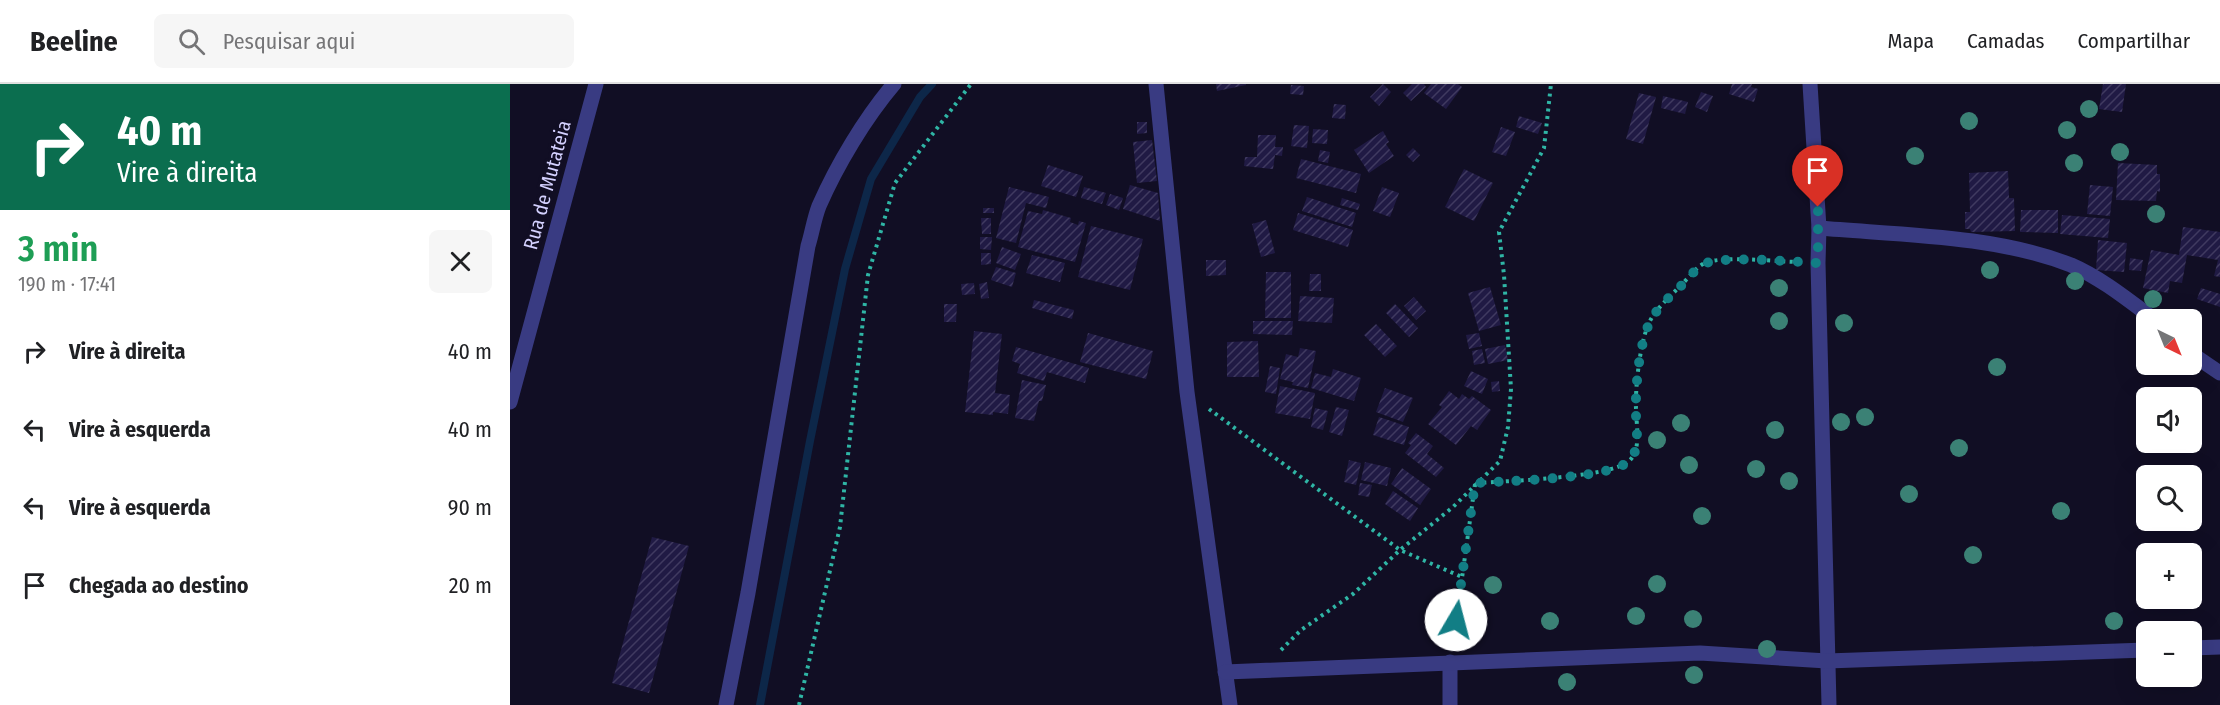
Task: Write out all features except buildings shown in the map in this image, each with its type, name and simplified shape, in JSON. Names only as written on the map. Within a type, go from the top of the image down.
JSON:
[{"type":"street","name":"Rua de Mutateia","points":[[510,402],[596,84]]},
{"type":"street","points":[[726,705],[748,593],[808,246],[819,208],[841,162],[894,84]]},
{"type":"street","points":[[1156,84],[1187,392],[1230,705]]},
{"type":"street","points":[[1810,84],[1819,228],[1829,705]]},
{"type":"street","points":[[1819,228],[1998,244],[2071,266],[2111,288],[2140,309]]},
{"type":"street","points":[[2202,361],[2220,373]]},
{"type":"street","points":[[2202,648],[2220,647]]},
{"type":"street","points":[[1225,672],[1700,653],[1827,661],[2136,650]]},
{"type":"street","points":[[1450,662],[1450,705]]},
{"type":"path","points":[[799,705],[840,527],[868,275],[895,183],[971,84]]},
{"type":"path","points":[[1259,671],[1301,630],[1353,594],[1400,550],[1454,507],[1475,483],[1500,461],[1509,418],[1511,389],[1499,232],[1544,148],[1551,84]]},
{"type":"path","points":[[1475,483],[1551,478],[1594,472],[1617,468],[1630,461],[1637,448],[1636,401],[1644,341],[1649,323],[1659,307],[1704,264],[1724,260],[1818,263]]},
{"type":"path","points":[[1187,392],[1400,550],[1462,577]]},
{"type":"path","points":[[1450,662],[1475,483]]},
{"type":"waterway","points":[[760,705],[845,269],[871,179],[920,97],[932,84]]},
{"type":"route","points":[[1456,620],[1475,483],[1551,478],[1594,472],[1617,468],[1630,461],[1637,448],[1636,401],[1644,341],[1649,323],[1659,307],[1704,264],[1724,260],[1818,263],[1818,207]]}]
